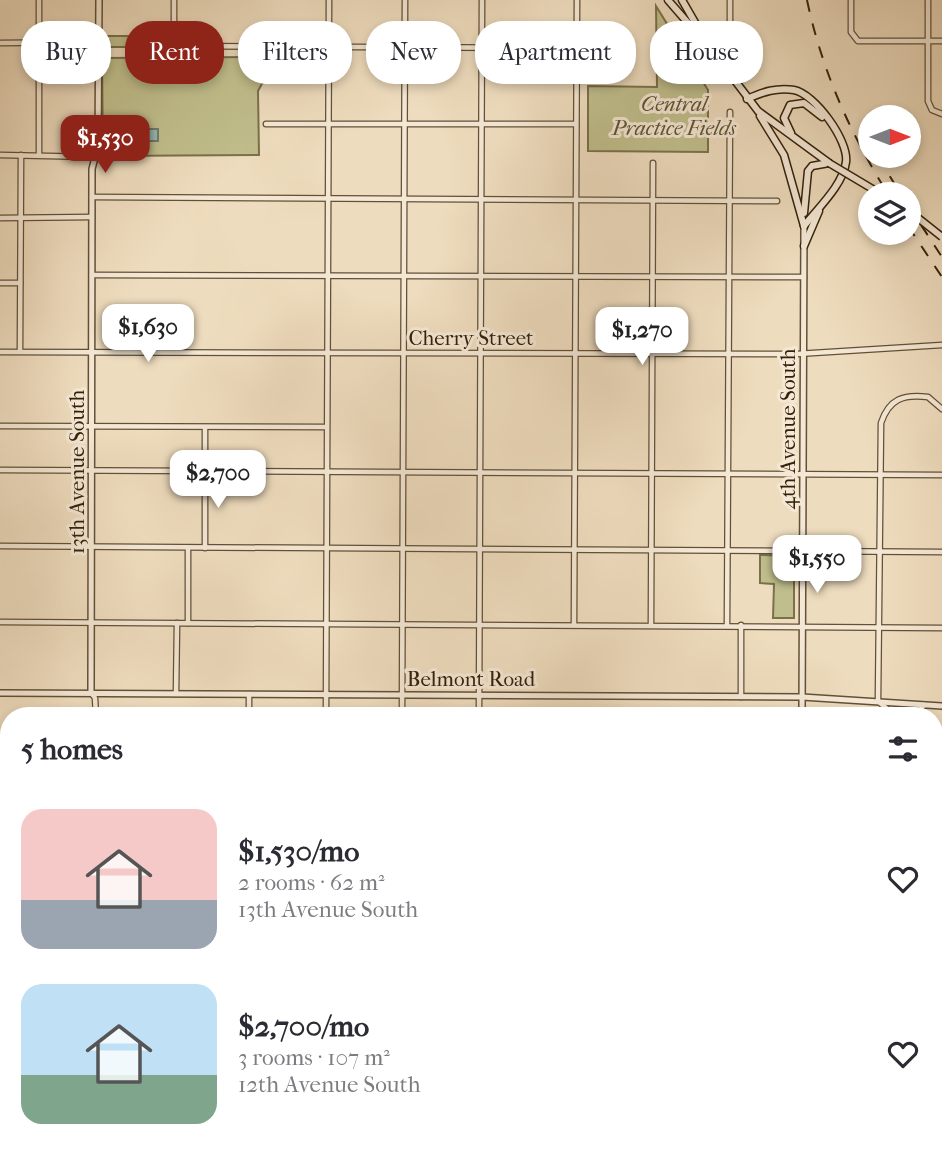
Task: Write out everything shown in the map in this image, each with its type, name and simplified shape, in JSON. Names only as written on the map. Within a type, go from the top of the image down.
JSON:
[{"type":"main road","points":[[682,0],[694,21]]},
{"type":"main road","points":[[671,1],[688,21]]},
{"type":"main road","points":[[736,84],[758,111],[829,163],[861,182]]},
{"type":"main road","points":[[747,99],[766,90],[795,90],[817,104],[844,144],[846,163],[839,180],[804,226]]},
{"type":"main road","points":[[797,140],[784,118],[786,110],[796,103],[811,106],[835,129]]},
{"type":"main road","points":[[758,111],[784,155],[804,226]]},
{"type":"main road","points":[[804,226],[808,171],[812,166],[829,163]]},
{"type":"main road","points":[[804,246],[827,197]]},
{"type":"main road","points":[[921,220],[942,237]]},
{"type":"street","points":[[39,0],[39,21]]},
{"type":"street","name":"13th Avenue South","points":[[99,0],[99,21]]},
{"type":"street","points":[[174,0],[174,46],[238,46]]},
{"type":"street","points":[[329,0],[329,21]]},
{"type":"street","points":[[405,0],[405,21]]},
{"type":"street","points":[[482,0],[482,21]]},
{"type":"street","points":[[577,0],[577,21]]},
{"type":"street","points":[[730,0],[730,21]]},
{"type":"street","points":[[851,0],[853,38],[942,41]]},
{"type":"street","points":[[928,0],[928,101],[932,110],[942,114]]},
{"type":"street","points":[[0,43],[21,43]]},
{"type":"street","points":[[39,84],[39,155]]},
{"type":"street","name":"13th Avenue South","points":[[91,693],[92,197],[98,145],[99,84]]},
{"type":"street","points":[[326,707],[328,84]]},
{"type":"street","points":[[402,707],[405,84]]},
{"type":"street","points":[[479,707],[481,84]]},
{"type":"street","points":[[574,624],[576,84]]},
{"type":"street","points":[[727,625],[730,112]]},
{"type":"street","points":[[266,124],[576,124]]},
{"type":"street","points":[[0,155],[95,157]]},
{"type":"street","points":[[20,352],[21,155]]},
{"type":"street","points":[[651,625],[653,163]]},
{"type":"street","points":[[92,197],[404,201],[777,201]]},
{"type":"street","points":[[0,218],[92,218]]},
{"type":"street","name":"4th Avenue South","points":[[802,707],[804,226]]},
{"type":"street","points":[[92,275],[804,277]]},
{"type":"street","points":[[0,283],[20,283]]},
{"type":"street","name":"Cherry Street","points":[[0,352],[803,354],[942,345]]},
{"type":"street","points":[[885,707],[878,701],[878,474],[881,423],[892,401],[915,395],[928,397],[942,409]]},
{"type":"street","points":[[0,426],[326,427]]},
{"type":"street","points":[[205,428],[205,548]]},
{"type":"street","points":[[0,470],[942,475]]},
{"type":"street","points":[[0,546],[942,552]]},
{"type":"street","points":[[188,548],[188,623]]},
{"type":"street","points":[[0,622],[942,628]]},
{"type":"street","points":[[176,694],[177,623]]},
{"type":"street","points":[[741,625],[741,696]]},
{"type":"street","name":"Belmont Road","points":[[0,693],[741,696],[942,706]]},
{"type":"street","points":[[91,693],[95,698],[96,707]]},
{"type":"street","points":[[249,694],[249,707]]},
{"type":"green space","name":"Central Practice Fields","points":[[656,6],[665,21],[656,21]]},
{"type":"green space","points":[[111,36],[125,36],[125,47],[111,47]]},
{"type":"green space","points":[[224,57],[238,57],[238,84],[262,84],[258,91],[259,155],[103,156],[102,84],[111,84],[111,58],[125,58],[125,84],[224,84]]},
{"type":"green space","name":"Central Practice Fields","points":[[657,84],[704,84],[708,90],[708,152],[588,151],[588,86],[657,87]]},
{"type":"green space","points":[[760,555],[794,556],[794,618],[773,618],[774,584],[760,583]]},
{"type":"water","points":[[134,129],[158,129],[158,141],[133,141]]},
{"type":"railway","points":[[807,0],[821,52],[839,101],[881,182]]},
{"type":"railway","points":[[885,168],[893,182]]},
{"type":"railway","points":[[921,225],[942,257]]},
{"type":"railway","points":[[921,245],[942,277]]}]
